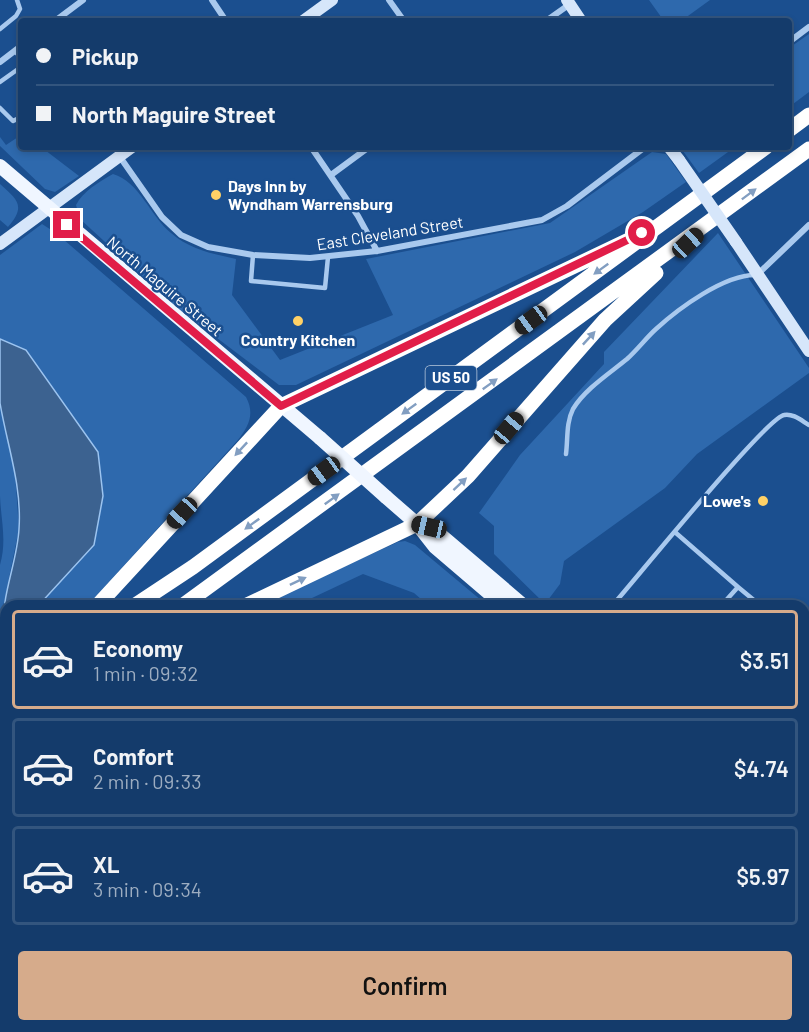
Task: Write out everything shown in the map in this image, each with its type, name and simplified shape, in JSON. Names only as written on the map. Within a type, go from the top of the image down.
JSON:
[{"type":"highway","points":[[792,128],[809,115]]},
{"type":"highway","name":"US 50","points":[[190,600],[809,149]]},
{"type":"highway","name":"US 50","points":[[143,600],[193,567],[762,150]]},
{"type":"highway","points":[[103,600],[281,406],[663,224]]},
{"type":"highway","points":[[258,600],[417,524],[468,476],[605,320],[704,227]]},
{"type":"main road","points":[[313,18],[332,0]]},
{"type":"main road","points":[[568,2],[579,18]]},
{"type":"main road","points":[[0,244],[128,150]]},
{"type":"main road","points":[[671,150],[809,351]]},
{"type":"main road","name":"North Maguire Street","points":[[0,166],[320,438],[417,524],[435,547],[497,600]]},
{"type":"main road","name":"North Maguire Street","points":[[417,524],[436,531],[517,600]]},
{"type":"street","points":[[59,18],[83,0]]},
{"type":"street","points":[[212,0],[224,18]]},
{"type":"street","points":[[389,0],[402,18]]},
{"type":"street","points":[[549,18],[568,2]]},
{"type":"street","points":[[792,40],[809,27]]},
{"type":"street","points":[[1,58],[18,48]]},
{"type":"street","points":[[313,150],[358,216],[377,250]]},
{"type":"street","points":[[330,175],[365,150]]},
{"type":"street","name":"East Cleveland Street","points":[[120,156],[162,217],[181,234],[208,247],[253,255],[328,257],[542,220],[567,206],[641,150]]},
{"type":"street","points":[[758,274],[809,225]]},
{"type":"lane","points":[[0,29],[16,16],[20,9],[17,0]]},
{"type":"lane","points":[[0,82],[18,69]]},
{"type":"lane","points":[[0,108],[8,119],[13,121],[18,118]]},
{"type":"lane","points":[[253,255],[251,281],[325,288],[328,257]]},
{"type":"lane","points":[[566,454],[569,419],[579,401],[587,393],[635,352],[656,329],[686,306],[741,275],[758,274]]},
{"type":"lane","points":[[617,600],[747,448],[774,420],[783,415],[791,415],[809,425]]},
{"type":"lane","points":[[676,533],[754,600]]},
{"type":"lane","points":[[726,600],[738,587]]},
{"type":"shaded area","points":[[649,0],[710,0],[685,18],[662,18]]},
{"type":"shaded area","points":[[809,34],[809,92],[792,105],[792,46]]},
{"type":"shaded area","points":[[0,137],[6,145],[18,137],[18,150],[45,150],[79,176],[55,192],[45,189],[0,146]]},
{"type":"shaded area","points":[[682,150],[731,150],[699,173]]},
{"type":"shaded area","points":[[652,152],[666,154],[686,182],[643,212],[575,252],[296,385],[279,385],[176,307],[80,219],[76,205],[87,191],[113,174],[122,178],[138,192],[164,226],[178,239],[202,250],[236,259],[232,295],[280,360],[393,315],[366,259],[550,223]]},
{"type":"shaded area","points":[[0,184],[18,204],[17,214],[8,227],[0,220]]},
{"type":"shaded area","points":[[42,224],[56,233],[246,397],[249,403],[249,420],[237,441],[92,600],[44,600],[94,545],[103,496],[98,452],[26,350],[0,339],[0,255]]},
{"type":"shaded area","points":[[718,233],[809,368],[809,373],[697,454],[665,488],[564,561],[560,584],[548,600],[541,600],[494,554],[494,526],[479,513],[520,455],[604,364],[604,352]]},
{"type":"shaded area","points":[[0,339],[26,350],[98,452],[103,496],[94,545],[44,600],[5,600],[18,542],[19,513],[16,481],[0,403]]},
{"type":"shaded area","points":[[0,402],[14,459],[19,529],[4,600],[0,600],[3,539],[0,496]]},
{"type":"shaded area","points":[[405,541],[415,545],[481,600],[422,600],[414,593],[363,574],[308,600],[269,600],[398,542]]},
{"type":"place","name":"Days Inn by Wyndham Warrensburg","points":[[216,195]]},
{"type":"place","name":"Country Kitchen","points":[[298,321]]},
{"type":"place","name":"Lowe's","points":[[763,501]]},
{"type":"route","points":[[67,225],[281,406],[642,233]]}]
